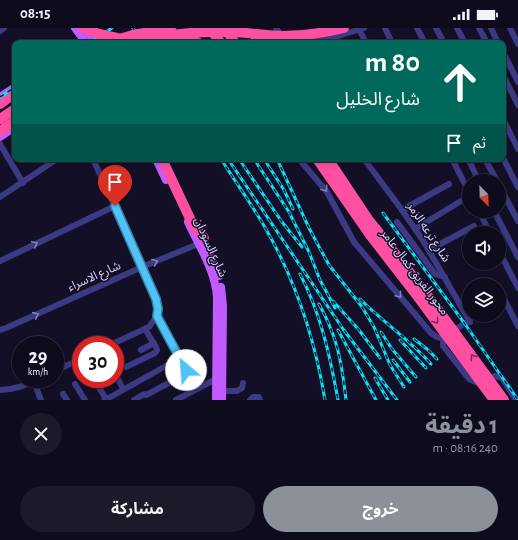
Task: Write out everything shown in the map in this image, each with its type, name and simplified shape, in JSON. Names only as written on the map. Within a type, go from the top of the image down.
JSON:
[{"type":"highway","points":[[84,28],[116,40]]},
{"type":"highway","points":[[123,40],[171,28]]},
{"type":"highway","points":[[209,28],[219,40]]},
{"type":"highway","points":[[225,28],[233,40]]},
{"type":"highway","points":[[150,40],[186,31],[295,35],[320,33],[344,28]]},
{"type":"highway","points":[[172,40],[186,31]]},
{"type":"highway","points":[[186,31],[196,40]]},
{"type":"highway","points":[[0,104],[12,95]]},
{"type":"highway","points":[[0,111],[12,104]]},
{"type":"highway","points":[[0,119],[12,111]]},
{"type":"highway","points":[[0,131],[12,123]]},
{"type":"highway","points":[[163,162],[201,241]]},
{"type":"highway","points":[[311,162],[316,167],[328,174]]},
{"type":"highway","name":"محور الفريق كمال عامر","points":[[319,162],[373,232],[425,292],[504,400]]},
{"type":"highway","name":"محور الفريق كمال عامر","points":[[330,162],[373,232],[418,297],[494,400]]},
{"type":"main road","points":[[75,28],[86,40]]},
{"type":"main road","points":[[84,28],[87,40]]},
{"type":"main road","points":[[0,97],[12,89]]},
{"type":"main road","points":[[0,137],[12,129]]},
{"type":"main road","name":"شارع السودان","points":[[158,162],[218,273],[222,290],[222,400]]},
{"type":"main road","name":"شارع السودان","points":[[167,162],[201,241],[216,291],[216,400]]},
{"type":"street","points":[[0,31],[4,28]]},
{"type":"street","points":[[276,28],[284,40]]},
{"type":"street","points":[[385,28],[391,40]]},
{"type":"street","points":[[417,28],[423,40]]},
{"type":"street","points":[[436,28],[442,40]]},
{"type":"street","points":[[457,28],[463,40]]},
{"type":"street","points":[[479,28],[485,40]]},
{"type":"street","points":[[490,28],[496,40]]},
{"type":"street","points":[[510,28],[518,44]]},
{"type":"street","points":[[287,29],[291,37],[296,40]]},
{"type":"street","points":[[334,40],[361,29],[365,40]]},
{"type":"street","points":[[186,31],[198,40]]},
{"type":"street","points":[[506,58],[518,82]]},
{"type":"street","points":[[506,81],[518,105]]},
{"type":"street","points":[[506,125],[518,149]]},
{"type":"street","points":[[0,144],[23,183]]},
{"type":"street","points":[[0,197],[53,162]]},
{"type":"street","points":[[94,162],[156,299],[158,309],[157,316],[152,324],[124,339]]},
{"type":"street","points":[[302,162],[327,192],[354,242],[430,332],[441,338],[465,322]]},
{"type":"street","name":"شارع ترعه الزمر","points":[[366,162],[402,210],[429,250],[462,308]]},
{"type":"street","points":[[454,162],[462,178]]},
{"type":"street","points":[[470,162],[476,174]]},
{"type":"street","points":[[487,162],[493,174]]},
{"type":"street","points":[[505,162],[518,187]]},
{"type":"street","points":[[402,210],[449,184]]},
{"type":"street","points":[[506,198],[518,221]]},
{"type":"street","points":[[415,229],[461,201]]},
{"type":"street","points":[[0,261],[115,206]]},
{"type":"street","points":[[498,218],[518,257]]},
{"type":"street","points":[[397,222],[435,274],[445,277]]},
{"type":"street","points":[[429,250],[462,232]]},
{"type":"street","name":"شارع الاسراء","points":[[0,330],[201,241]]},
{"type":"street","points":[[506,265],[518,288]]},
{"type":"street","points":[[506,303],[518,326]]},
{"type":"street","points":[[134,400],[184,375],[186,370],[157,316]]},
{"type":"street","points":[[470,322],[449,334],[443,342],[443,346],[469,379],[478,383],[495,376],[502,378],[516,400]]},
{"type":"street","points":[[126,367],[156,352],[157,349],[145,329]]},
{"type":"street","points":[[141,350],[154,343]]},
{"type":"street","points":[[99,388],[106,400],[180,358]]},
{"type":"street","points":[[176,400],[216,379]]},
{"type":"street","points":[[222,391],[238,392],[242,388],[243,383]]},
{"type":"street","points":[[0,390],[16,388]]},
{"type":"street","points":[[38,388],[41,400]]},
{"type":"street","points":[[78,388],[85,400]]},
{"type":"street","points":[[63,394],[67,400]]},
{"type":"street","points":[[250,400],[253,397],[257,397],[260,398],[260,400]]},
{"type":"railway","points":[[94,40],[112,28]]},
{"type":"railway","points":[[133,28],[141,40]]},
{"type":"railway","points":[[152,28],[162,40]]},
{"type":"railway","points":[[239,28],[256,40]]},
{"type":"railway","points":[[0,97],[12,89]]},
{"type":"railway","points":[[223,162],[262,222],[287,271],[304,313],[316,356],[325,400]]},
{"type":"railway","points":[[230,162],[343,329],[397,400]]},
{"type":"railway","points":[[241,162],[282,222],[302,247]]},
{"type":"railway","points":[[256,162],[289,212],[309,252],[320,280],[335,308]]},
{"type":"railway","points":[[266,162],[284,190],[293,209]]},
{"type":"railway","points":[[278,162],[309,228],[329,265],[362,307],[374,327],[390,365],[404,387]]},
{"type":"railway","points":[[383,213],[465,324],[518,400]]},
{"type":"railway","points":[[300,274],[314,304],[324,336],[338,400]]},
{"type":"railway","points":[[360,299],[423,355],[431,364]]},
{"type":"railway","points":[[333,301],[359,330],[380,358]]},
{"type":"railway","points":[[319,304],[329,324],[339,354],[346,400]]},
{"type":"railway","points":[[338,330],[376,400]]},
{"type":"railway","points":[[381,332],[392,349],[416,377]]},
{"type":"railway","points":[[414,339],[437,359]]},
{"type":"railway","points":[[400,340],[426,368]]},
{"type":"railway","points":[[393,360],[410,382]]},
{"type":"railway","points":[[375,378],[388,400]]},
{"type":"route","points":[[115,206],[156,299],[158,309],[157,316],[186,370]]}]
